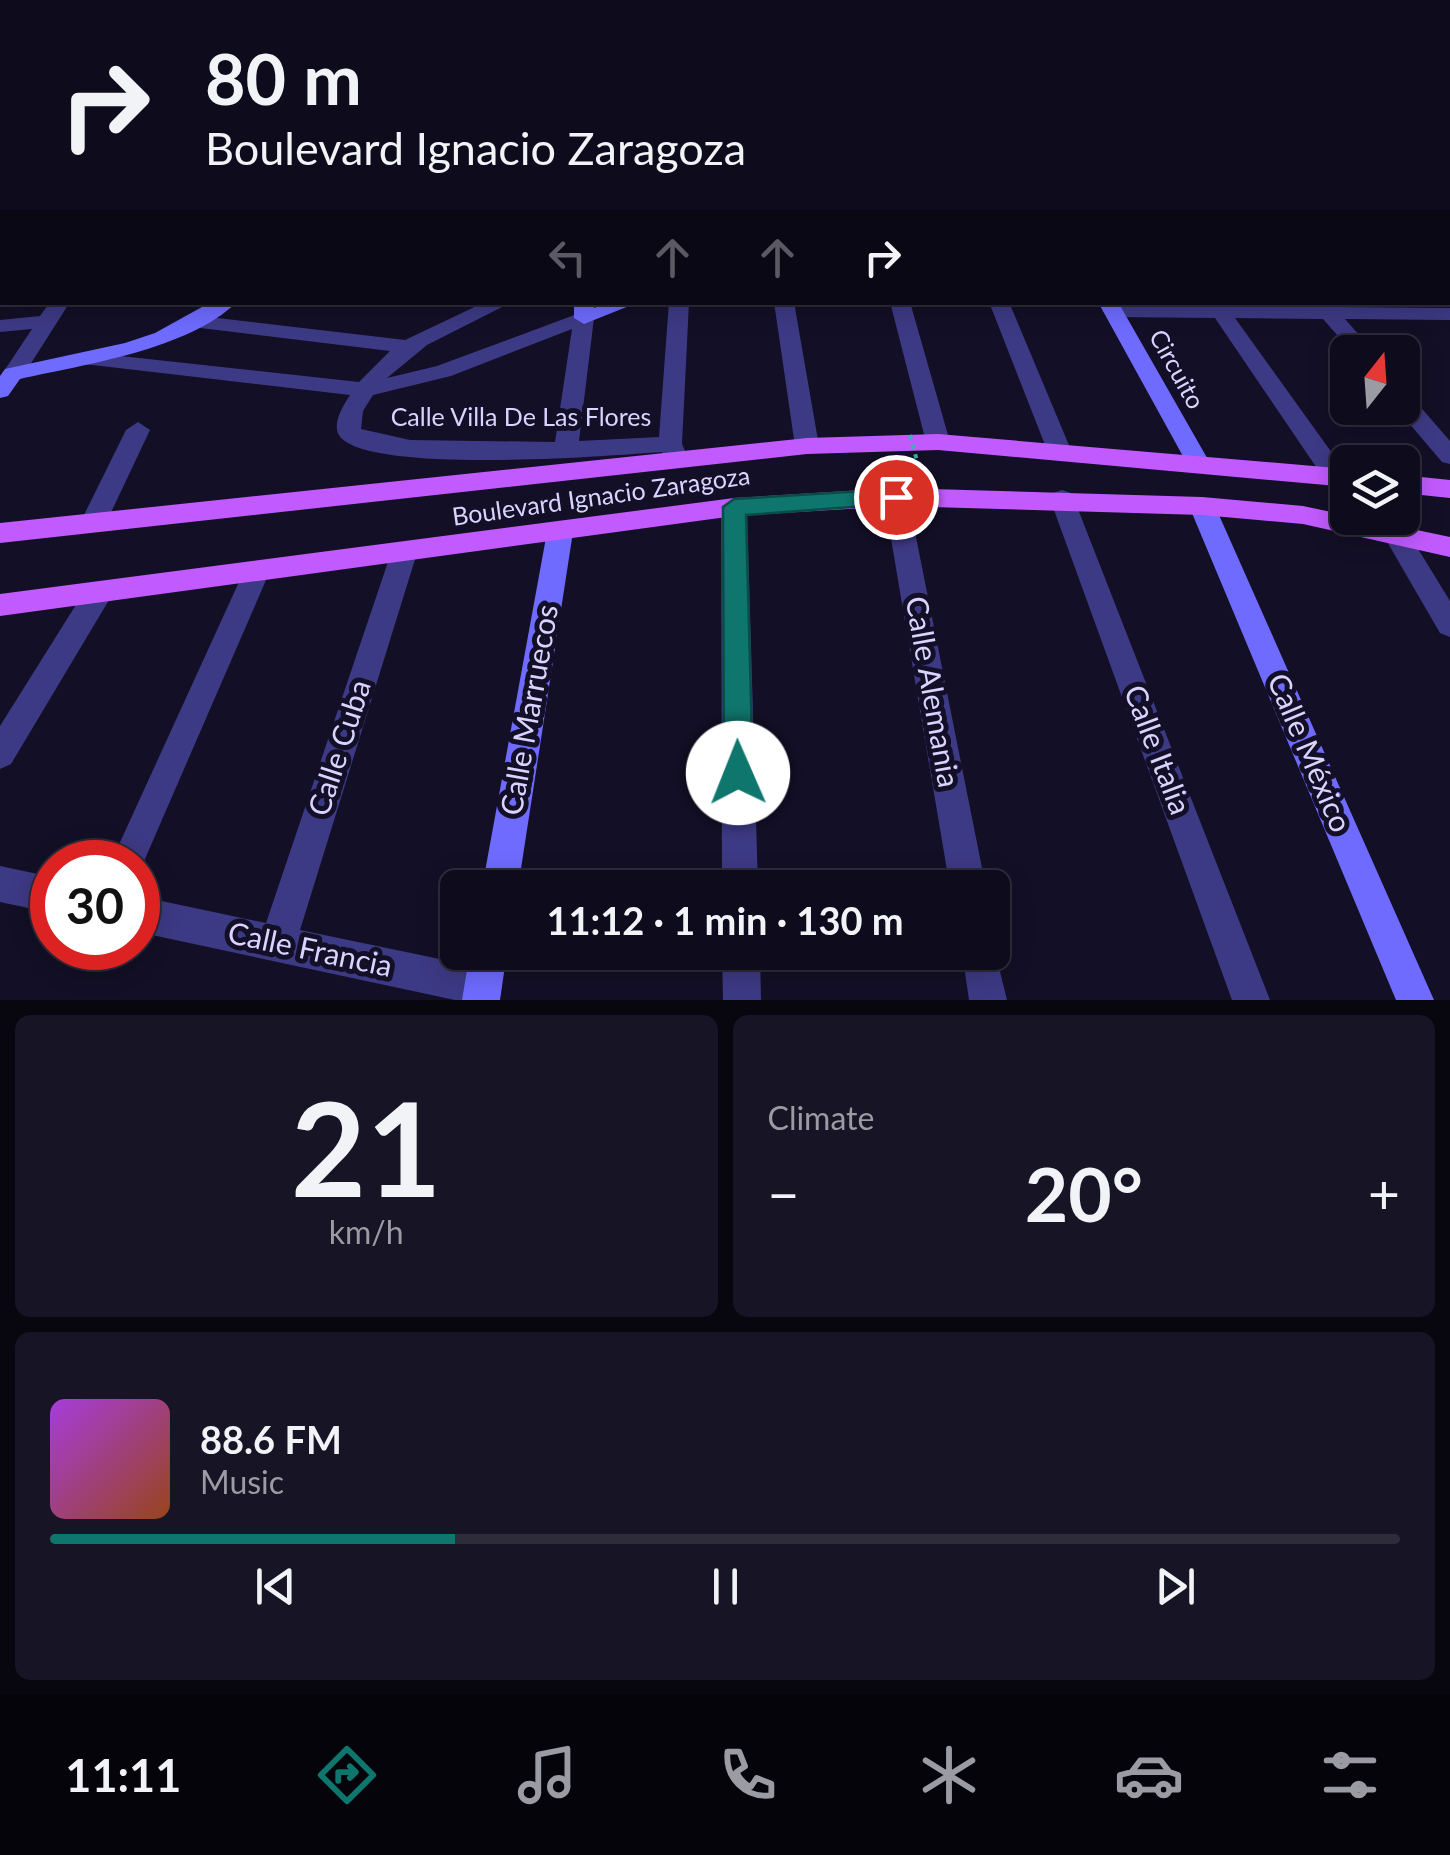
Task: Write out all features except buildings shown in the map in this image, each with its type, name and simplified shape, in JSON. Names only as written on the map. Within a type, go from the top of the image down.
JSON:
[{"type":"main road","name":"Boulevard Ignacio Zaragoza","points":[[0,533],[673,452],[807,446],[938,442],[1330,476]]},
{"type":"main road","points":[[1420,486],[1450,489]]},
{"type":"main road","name":"Boulevard Ignacio Zaragoza","points":[[0,605],[734,507],[896,497],[1062,499],[1202,506],[1330,520]]},
{"type":"main road","name":"Boulevard Ignacio Zaragoza","points":[[1403,535],[1450,547]]},
{"type":"street","points":[[7,382],[58,305]]},
{"type":"street","points":[[7,382],[131,348],[221,305]]},
{"type":"street","name":"Calle Villa De Las Flores","points":[[496,305],[408,347],[364,390],[346,425],[350,433],[371,444],[673,452]]},
{"type":"street","points":[[84,358],[364,390],[443,371],[584,310],[613,305]]},
{"type":"street","points":[[673,452],[679,305]]},
{"type":"street","points":[[784,305],[807,446]]},
{"type":"street","points":[[901,305],[938,442]]},
{"type":"street","points":[[1000,305],[1059,450]]},
{"type":"street","points":[[1110,307],[1325,308],[1440,315]]},
{"type":"street","name":"Circuito","points":[[1110,307],[1198,463]]},
{"type":"street","points":[[1217,307],[1330,461]]},
{"type":"street","points":[[1325,308],[1348,335]]},
{"type":"street","points":[[566,450],[584,310]]},
{"type":"street","points":[[192,321],[408,347]]},
{"type":"street","points":[[0,326],[47,322]]},
{"type":"street","points":[[1420,421],[1450,456]]},
{"type":"street","points":[[93,523],[138,430]]},
{"type":"street","name":"Calle Alemania","points":[[896,497],[965,870]]},
{"type":"street","name":"Calle Italia","points":[[1062,499],[1251,1000]]},
{"type":"street","name":"Calle México","points":[[1202,506],[1415,1000]]},
{"type":"street","points":[[734,507],[740,870]]},
{"type":"street","name":"Calle Marruecos","points":[[503,870],[560,532]]},
{"type":"street","points":[[1396,535],[1450,625]]},
{"type":"street","name":"Calle Cuba","points":[[277,943],[404,553]]},
{"type":"street","points":[[138,840],[257,571]]},
{"type":"street","points":[[0,754],[99,592]]},
{"type":"street","points":[[0,884],[30,891]]},
{"type":"street","name":"Calle Francia","points":[[160,919],[484,980]]},
{"type":"street","points":[[741,970],[742,1000]]},
{"type":"street","points":[[983,970],[988,1000]]},
{"type":"path","points":[[910,435],[932,517]]},
{"type":"route","points":[[738,773],[734,507],[896,497]]}]
